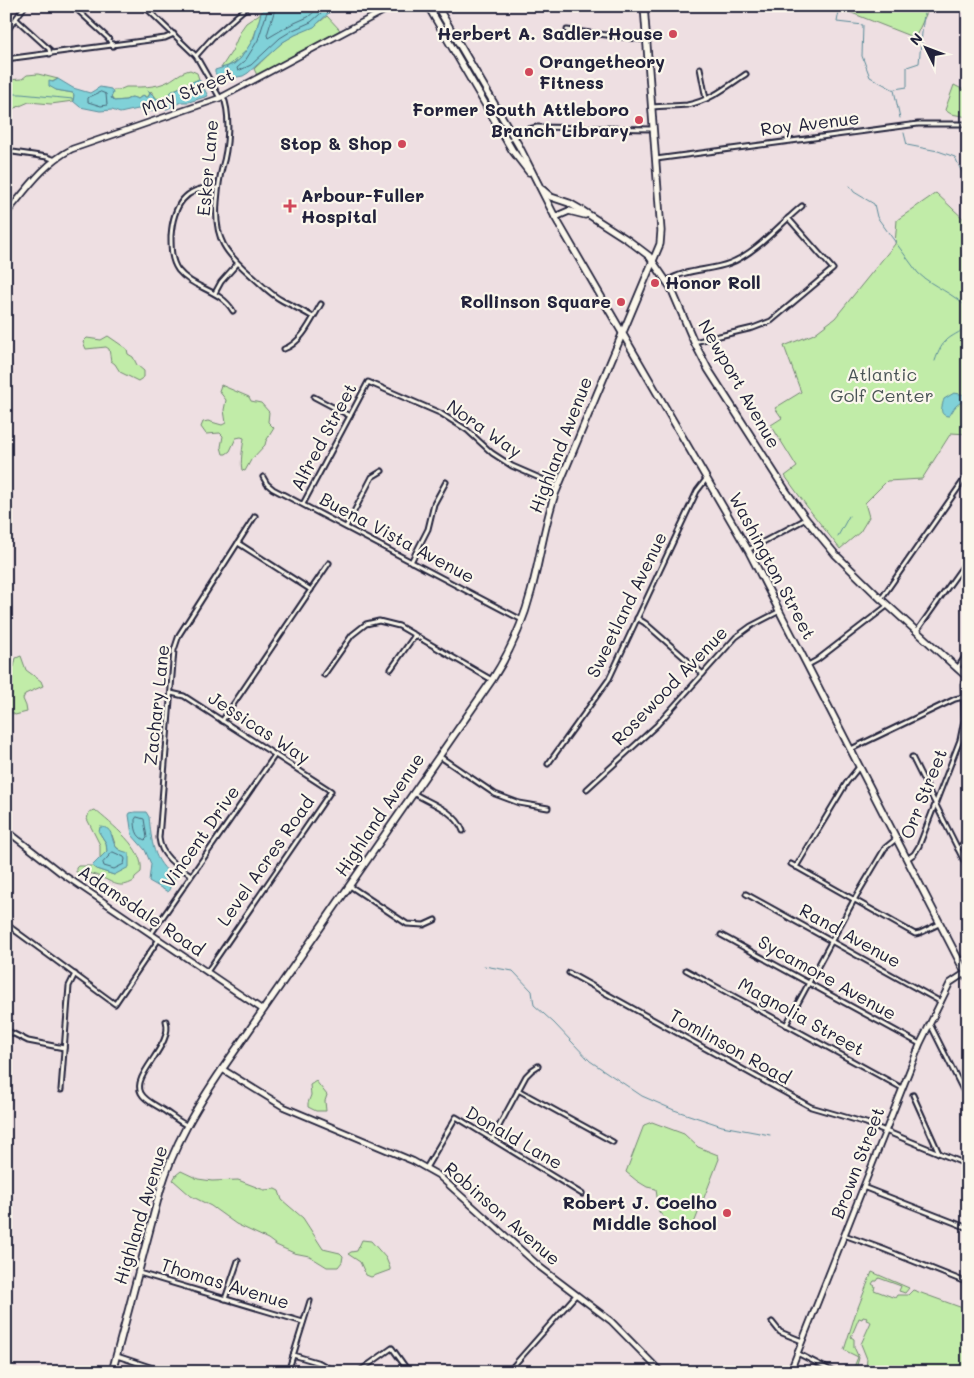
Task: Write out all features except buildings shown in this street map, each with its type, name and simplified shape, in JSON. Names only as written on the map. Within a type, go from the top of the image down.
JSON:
[{"type":"main road","name":"Washington Street","points":[[428,6],[516,156],[534,178]]},
{"type":"main road","name":"Washington Street","points":[[437,6],[514,137],[555,217],[748,550],[966,975]]},
{"type":"main road","points":[[644,6],[661,238],[654,262]]},
{"type":"main road","points":[[538,186],[551,197],[574,205],[594,218]]},
{"type":"main road","points":[[555,217],[573,210],[594,218]]},
{"type":"main road","name":"Newport Avenue","points":[[594,218],[628,240],[654,262],[667,281],[694,342],[717,382],[786,491],[806,519],[836,554],[887,606],[967,678]]},
{"type":"main road","name":"Highland Avenue","points":[[112,1372],[163,1182],[186,1125],[222,1069],[492,680],[509,651],[522,620],[531,591],[550,510],[558,486],[654,262]]},
{"type":"street","points":[[6,32],[25,6]]},
{"type":"street","points":[[73,6],[108,38],[113,46]]},
{"type":"street","points":[[144,6],[196,56],[221,97]]},
{"type":"street","points":[[196,56],[212,38],[247,8],[242,6]]},
{"type":"street","name":"May Street","points":[[6,214],[53,159],[72,149],[221,97],[393,6]]},
{"type":"street","points":[[16,19],[49,49],[50,54]]},
{"type":"street","points":[[567,30],[646,40]]},
{"type":"street","points":[[6,60],[165,38],[174,34]]},
{"type":"street","points":[[700,68],[706,99]]},
{"type":"street","points":[[651,107],[686,105],[706,99],[746,74]]},
{"type":"street","name":"Esker Lane","points":[[221,97],[226,110],[227,141],[218,188],[216,220],[218,234],[225,249],[237,264],[278,298],[313,317]]},
{"type":"street","name":"Roy Avenue","points":[[655,159],[918,124],[968,124]]},
{"type":"street","points":[[507,141],[529,128],[537,127],[652,129]]},
{"type":"street","points":[[6,151],[53,159]]},
{"type":"street","points":[[218,188],[200,189],[184,199],[175,211],[171,241],[172,257],[178,269],[189,279],[228,302],[233,311]]},
{"type":"street","points":[[667,281],[677,275],[722,266],[739,259],[802,206]]},
{"type":"street","points":[[694,342],[753,328],[771,321],[833,269],[788,218]]},
{"type":"street","points":[[215,293],[221,282],[237,264]]},
{"type":"street","points":[[284,349],[296,342],[321,304]]},
{"type":"street","name":"Nora Way","points":[[368,382],[440,413],[467,430],[492,452],[512,466],[558,486]]},
{"type":"street","name":"Alfred Street","points":[[303,504],[368,382]]},
{"type":"street","points":[[314,397],[350,416]]},
{"type":"street","points":[[346,527],[372,478],[382,471]]},
{"type":"street","points":[[880,599],[968,474]]},
{"type":"street","name":"Buena Vista Avenue","points":[[263,476],[270,486],[522,620]]},
{"type":"street","name":"Sweetland Avenue","points":[[548,764],[610,679],[697,491],[707,478]]},
{"type":"street","points":[[411,562],[426,535],[436,500],[446,482]]},
{"type":"street","name":"Zachary Lane","points":[[192,875],[168,858],[162,851],[158,838],[174,650],[177,638],[255,516]]},
{"type":"street","points":[[748,550],[806,519]]},
{"type":"street","points":[[238,543],[311,590]]},
{"type":"street","points":[[916,632],[968,559]]},
{"type":"street","points":[[222,721],[329,563]]},
{"type":"street","points":[[807,665],[817,660],[887,606]]},
{"type":"street","name":"Rosewood Avenue","points":[[587,789],[650,733],[741,632],[780,611]]},
{"type":"street","points":[[637,618],[703,674]]},
{"type":"street","points":[[324,675],[352,635],[366,624],[379,621],[393,623],[492,680]]},
{"type":"street","points":[[391,669],[415,635]]},
{"type":"street","points":[[957,669],[968,652]]},
{"type":"street","name":"Orr Street","points":[[907,859],[914,854],[919,846],[956,753],[964,720],[962,685],[967,678]]},
{"type":"street","name":"Jessicas Way","points":[[170,693],[184,696],[331,792]]},
{"type":"street","points":[[851,750],[955,699],[963,697]]},
{"type":"street","name":"Vincent Drive","points":[[151,934],[275,755]]},
{"type":"street","points":[[439,756],[494,794],[519,803],[548,808]]},
{"type":"street","points":[[912,757],[968,869]]},
{"type":"street","points":[[796,867],[847,782],[859,767]]},
{"type":"street","name":"Level Acres Road","points":[[207,972],[331,792]]},
{"type":"street","points":[[413,793],[449,814],[460,824],[463,832]]},
{"type":"street","name":"Adamsdale Road","points":[[6,830],[52,866],[263,1010]]},
{"type":"street","points":[[958,849],[968,838]]},
{"type":"street","points":[[786,1025],[854,900],[885,848],[896,839]]},
{"type":"street","points":[[791,864],[916,934],[940,924]]},
{"type":"street","points":[[350,886],[407,924],[424,925],[435,920]]},
{"type":"street","name":"Rand Avenue","points":[[746,894],[941,1002]]},
{"type":"street","points":[[6,924],[115,1004],[159,939]]},
{"type":"street","name":"Sycamore Avenue","points":[[721,935],[920,1044]]},
{"type":"street","name":"Magnolia Street","points":[[686,970],[902,1088]]},
{"type":"street","name":"Tomlinson Road","points":[[569,973],[811,1107],[859,1121],[968,1165]]},
{"type":"street","points":[[60,1090],[69,986],[75,974]]},
{"type":"street","name":"Brown Street","points":[[790,1372],[920,1044],[950,983],[966,975]]},
{"type":"street","points":[[166,1021],[168,1029],[166,1036],[142,1078],[140,1089],[148,1100],[186,1125]]},
{"type":"street","points":[[930,1024],[968,1100]]},
{"type":"street","points":[[6,1030],[28,1041],[64,1048]]},
{"type":"street","points":[[492,1139],[526,1076],[538,1066]]},
{"type":"street","name":"Robinson Avenue","points":[[222,1069],[284,1107],[426,1168],[451,1185],[540,1267],[611,1321],[661,1372]]},
{"type":"street","points":[[518,1090],[613,1142]]},
{"type":"street","points":[[914,1095],[940,1154]]},
{"type":"street","name":"Donald Lane","points":[[426,1168],[456,1117],[582,1194]]},
{"type":"street","points":[[863,1187],[968,1228]]},
{"type":"street","points":[[844,1235],[968,1283]]},
{"type":"street","points":[[225,1299],[238,1261]]},
{"type":"street","name":"Thomas Avenue","points":[[138,1272],[303,1322]]},
{"type":"street","points":[[508,1372],[576,1295]]},
{"type":"street","points":[[288,1372],[310,1301]]},
{"type":"street","points":[[772,1322],[780,1332],[802,1341]]},
{"type":"street","points":[[358,1372],[392,1348],[410,1372]]},
{"type":"street","points":[[797,1353],[834,1372]]},
{"type":"street","points":[[293,1354],[320,1363],[336,1372]]},
{"type":"street","points":[[117,1356],[165,1372]]},
{"type":"green space","points":[[834,6],[930,6],[915,38]]},
{"type":"green space","points":[[261,13],[253,39],[243,55],[237,62],[221,68],[246,23]]},
{"type":"green space","points":[[327,16],[340,30],[257,75],[254,69],[279,45],[317,24]]},
{"type":"green space","points":[[190,70],[197,73],[199,79],[174,90],[163,99],[157,99],[151,91],[148,97],[143,95],[138,99],[131,97],[126,100],[114,101],[111,97],[113,90],[126,87],[159,85]]},
{"type":"green space","points":[[38,74],[58,79],[52,82],[56,90],[73,93],[73,101],[51,104],[29,102],[6,112],[6,80],[22,79],[27,75]]},
{"type":"green space","points":[[954,85],[968,92],[968,117],[951,114],[945,110]]},
{"type":"green space","name":"Atlantic Golf Center","points":[[936,193],[968,223],[968,434],[951,433],[922,479],[887,481],[865,503],[869,517],[860,532],[840,549],[785,476],[797,467],[771,425],[782,418],[775,408],[801,392],[784,346],[814,334],[835,318],[895,244],[897,220]]},
{"type":"green space","points":[[108,336],[127,349],[128,354],[133,357],[137,365],[144,371],[144,377],[138,381],[120,372],[111,361],[109,349],[106,347],[86,349],[83,342],[87,338],[101,340]]},
{"type":"green space","points":[[221,385],[249,397],[251,401],[261,403],[269,412],[268,422],[274,428],[265,445],[251,460],[245,471],[242,470],[241,463],[244,438],[236,438],[230,451],[223,454],[221,447],[223,436],[220,433],[206,434],[201,427],[203,422],[208,421],[222,425],[226,423],[224,410],[226,400],[219,391]]},
{"type":"green space","points":[[21,656],[26,670],[41,681],[43,686],[25,694],[23,699],[27,712],[15,715],[6,708],[6,673],[14,667],[16,658]]},
{"type":"green space","points":[[95,810],[118,830],[138,855],[141,863],[141,872],[129,884],[120,885],[88,873],[76,872],[78,866],[92,866],[114,875],[120,850],[116,847],[112,835],[99,832],[106,843],[107,851],[100,858],[100,845],[87,819],[89,812]]},
{"type":"green space","points":[[316,1081],[327,1095],[325,1101],[326,1111],[316,1111],[308,1107],[311,1095],[310,1085]]},
{"type":"green space","points":[[652,1122],[684,1134],[698,1147],[718,1155],[719,1159],[693,1226],[687,1231],[668,1222],[659,1212],[656,1189],[647,1187],[626,1172],[644,1125]]},
{"type":"green space","points":[[181,1171],[198,1179],[212,1181],[238,1180],[264,1190],[275,1189],[279,1191],[282,1200],[303,1218],[323,1249],[340,1253],[343,1256],[342,1262],[338,1267],[327,1267],[309,1256],[294,1253],[236,1224],[211,1206],[191,1196],[173,1180]]},
{"type":"green space","points":[[362,1240],[371,1241],[386,1258],[390,1270],[371,1277],[366,1275],[360,1262],[348,1254],[357,1251]]},
{"type":"green space","points":[[872,1272],[909,1288],[905,1293],[899,1291],[901,1286],[879,1278],[872,1284],[875,1286],[874,1290],[895,1298],[897,1295],[908,1295],[913,1290],[968,1310],[968,1372],[873,1372],[866,1368],[867,1359],[861,1344],[871,1322],[863,1317],[862,1319],[859,1318],[851,1337],[854,1339],[854,1347],[859,1358],[855,1372],[852,1372],[858,1357],[844,1350]]},
{"type":"water","points":[[266,6],[336,6],[314,27],[283,42],[248,73],[243,76],[221,80],[215,73],[215,70],[234,64],[241,58],[254,38],[261,13]]},
{"type":"water","points":[[58,79],[73,88],[90,93],[100,87],[111,89],[113,93],[111,98],[114,101],[126,100],[132,97],[138,99],[144,95],[148,97],[150,94],[148,90],[157,99],[163,99],[174,90],[199,79],[208,96],[189,102],[181,102],[167,109],[158,109],[145,113],[138,109],[120,113],[112,110],[100,111],[80,107],[73,101],[73,93],[56,90],[49,86],[49,81],[53,82]]},
{"type":"water","points":[[954,393],[967,395],[964,401],[955,407],[949,416],[946,416],[942,412],[944,399]]},
{"type":"water","points":[[135,812],[146,812],[149,817],[152,843],[157,858],[167,871],[175,877],[168,892],[149,881],[151,864],[145,850],[132,835],[129,815]]},
{"type":"water","points":[[100,827],[108,829],[117,848],[129,853],[129,867],[114,875],[92,866],[107,851],[106,843],[99,832]]},
{"type":"waterway","points":[[840,6],[837,22],[863,25],[862,56],[870,77],[894,90]]},
{"type":"waterway","points":[[895,89],[907,87],[907,67],[919,63],[924,13],[933,6]]},
{"type":"waterway","points":[[226,68],[246,51]]},
{"type":"waterway","points":[[894,90],[900,118]]},
{"type":"waterway","points":[[6,94],[73,99]]},
{"type":"waterway","points":[[904,133],[907,145],[938,151],[955,157],[968,186]]},
{"type":"waterway","points":[[850,186],[854,192],[874,204],[877,217],[918,273],[968,309]]},
{"type":"waterway","points":[[935,361],[944,343],[968,327]]},
{"type":"waterway","points":[[838,536],[849,516]]},
{"type":"waterway","points":[[484,966],[513,971],[532,991],[534,1005],[590,1061],[642,1096],[674,1110],[722,1126],[770,1135]]},
{"type":"place","name":"Herbert A. Sadler House","points":[[673,34]]},
{"type":"place","name":"Orangetheory Fitness","points":[[529,72]]},
{"type":"place","name":"Former South Attleboro Branch Library","points":[[639,120]]},
{"type":"place","name":"Stop & Shop","points":[[402,144]]},
{"type":"place","name":"Arbour-Fuller Hospital","points":[[290,206]]},
{"type":"place","name":"Honor Roll","points":[[655,283]]},
{"type":"place","name":"Rollinson Square","points":[[621,302]]},
{"type":"place","name":"Robert J. Coelho Middle School","points":[[727,1213]]}]
